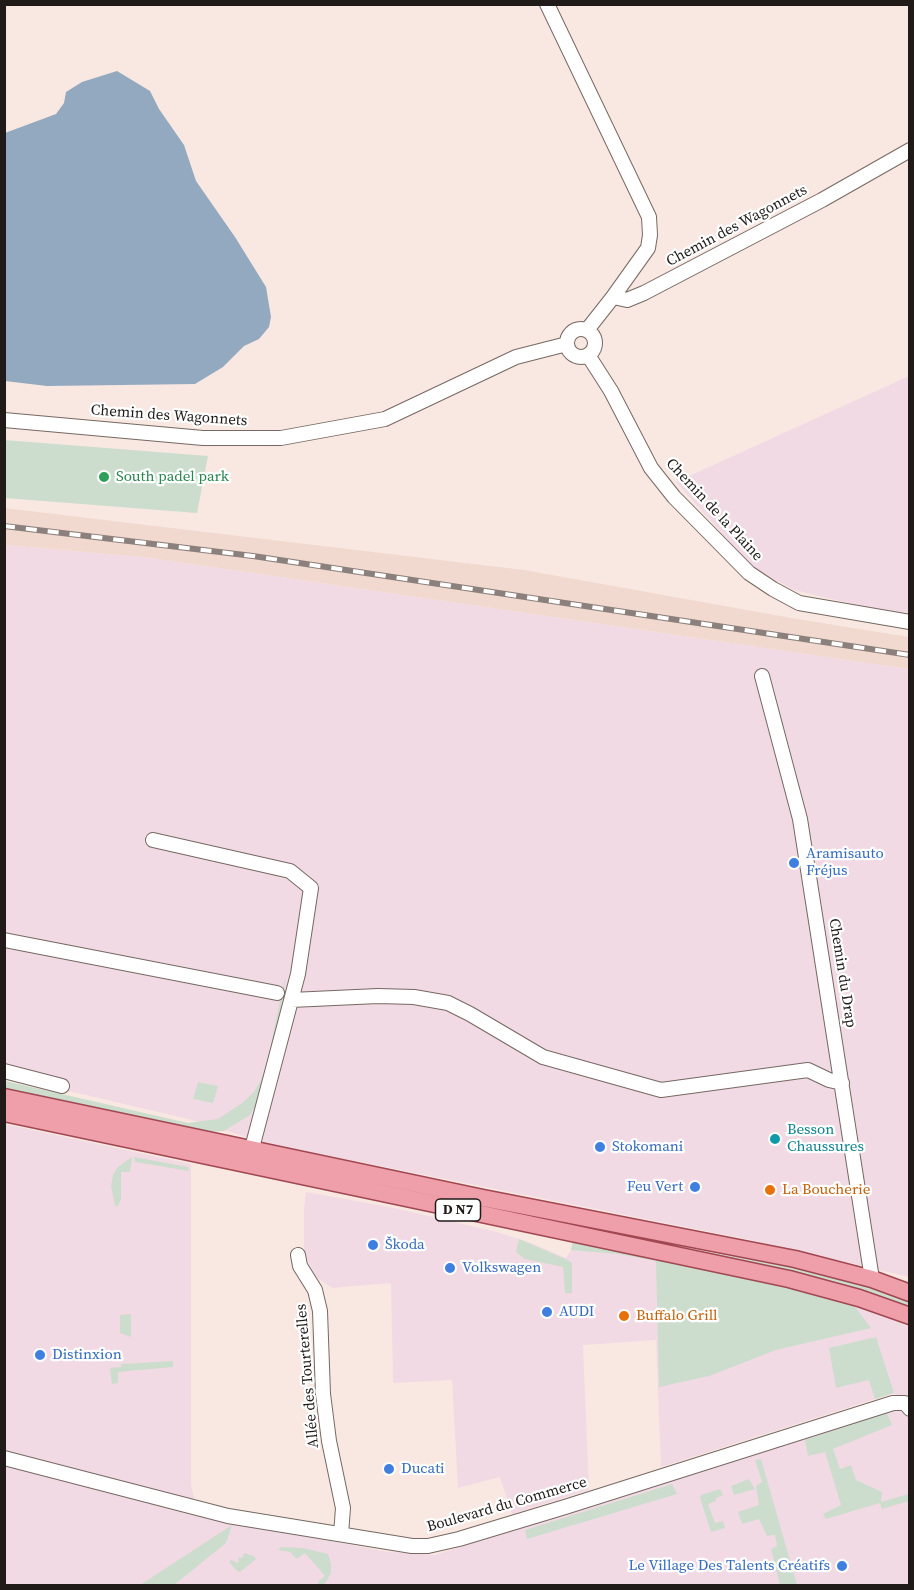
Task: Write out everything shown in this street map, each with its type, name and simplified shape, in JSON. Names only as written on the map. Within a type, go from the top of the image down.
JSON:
[{"type":"main road","name":"D N7","points":[[4,1097],[483,1198],[795,1259],[873,1279],[909,1293]]},
{"type":"main road","name":"D N7","points":[[4,1113],[789,1279],[859,1298],[909,1316]]},
{"type":"street","points":[[547,4],[649,217],[648,248],[587,330]]},
{"type":"street","name":"Chemin des Wagonnets","points":[[613,297],[627,300],[644,293],[822,200],[909,150]]},
{"type":"street","points":[[587,330],[593,335],[595,342],[593,350],[581,357],[574,355],[567,344],[568,337],[573,331],[587,330]]},
{"type":"street","name":"Chemin des Wagonnets","points":[[4,420],[203,438],[281,438],[385,419],[516,357],[567,344]]},
{"type":"street","name":"Chemin de la Plaine","points":[[588,355],[611,391],[651,468],[674,497],[749,573],[799,603],[909,622]]},
{"type":"street","name":"Chemin du Drap","points":[[762,676],[800,819],[873,1279]]},
{"type":"street","points":[[153,840],[290,871],[311,888],[298,974],[252,1148]]},
{"type":"street","points":[[4,939],[277,993]]},
{"type":"street","points":[[291,1000],[378,996],[414,997],[448,1004],[470,1014],[543,1058],[662,1090],[808,1070],[829,1080],[842,1083]]},
{"type":"street","points":[[4,1071],[62,1086]]},
{"type":"street","name":"Allée des Tourterelles","points":[[298,1255],[300,1266],[315,1290],[320,1311],[323,1394],[329,1441],[343,1508],[341,1534]]},
{"type":"street","name":"Boulevard du Commerce","points":[[4,1458],[228,1516],[412,1546],[428,1546],[565,1507],[893,1403],[907,1406]]},
{"type":"shaded area","points":[[909,376],[909,613],[878,610],[794,590],[752,567],[676,482]]},
{"type":"shaded area","points":[[4,508],[524,570],[909,637],[909,669],[144,557],[5,545]]},
{"type":"shaded area","points":[[5,545],[144,557],[909,669],[909,1277],[746,1239],[265,1143],[192,1120],[5,1076]]},
{"type":"shaded area","points":[[5,1124],[191,1164],[191,1484],[198,1516],[389,1552],[435,1555],[898,1409],[894,1393],[661,1467],[656,1340],[583,1345],[589,1490],[512,1514],[500,1477],[458,1488],[452,1380],[393,1383],[391,1283],[332,1288],[316,1277],[304,1255],[306,1192],[390,1207],[497,1232],[566,1258],[573,1241],[852,1303],[909,1327],[909,1585],[5,1586]]},
{"type":"green space","name":"South padel park","points":[[4,440],[208,456],[197,513],[5,498]]},
{"type":"green space","points":[[285,977],[284,994],[264,1090],[250,1115],[224,1131],[206,1132],[5,1088],[5,1081],[188,1123],[218,1119],[242,1103],[254,1092],[261,1080],[267,1063]]},
{"type":"green space","points":[[198,1082],[218,1086],[213,1103],[193,1099]]},
{"type":"green space","points":[[132,1157],[130,1172],[121,1172],[121,1199],[118,1206],[115,1206],[111,1186],[113,1175],[118,1167]]},
{"type":"green space","points":[[134,1157],[188,1167],[189,1171],[135,1162]]},
{"type":"green space","points":[[519,1239],[572,1263],[572,1293],[565,1293],[563,1267],[525,1259],[516,1252]]},
{"type":"green space","points":[[573,1241],[735,1272],[852,1303],[871,1328],[776,1350],[709,1376],[659,1387],[656,1261],[618,1254],[571,1250]]},
{"type":"green space","points":[[697,1250],[829,1274],[909,1300],[909,1308],[834,1281]]},
{"type":"green space","points":[[131,1314],[131,1337],[120,1333],[120,1315]]},
{"type":"green space","points":[[876,1337],[894,1393],[875,1399],[869,1380],[836,1388],[829,1348]]},
{"type":"green space","points":[[173,1361],[173,1367],[118,1372],[118,1383],[112,1384],[110,1368],[121,1367],[121,1364]]},
{"type":"green space","points":[[887,1413],[892,1425],[833,1449],[840,1469],[851,1465],[856,1480],[882,1492],[881,1502],[909,1494],[909,1501],[882,1509],[880,1503],[826,1519],[823,1514],[841,1505],[825,1452],[808,1456],[805,1440]]},
{"type":"green space","points":[[761,1459],[797,1585],[780,1585],[771,1549],[777,1546],[775,1535],[767,1536],[759,1519],[742,1524],[738,1512],[759,1505],[756,1486],[762,1482],[755,1460]]},
{"type":"green space","points":[[749,1479],[755,1489],[734,1495],[731,1486]]},
{"type":"green space","points":[[672,1484],[677,1494],[527,1539],[525,1530]]},
{"type":"green space","points":[[720,1489],[723,1495],[708,1504],[715,1523],[723,1521],[725,1528],[711,1532],[700,1498],[701,1495]]},
{"type":"green space","points":[[232,1525],[226,1543],[174,1585],[140,1585]]},
{"type":"green space","points":[[281,1547],[303,1548],[328,1554],[331,1573],[324,1585],[319,1585],[318,1582],[325,1576],[305,1553],[297,1559],[290,1552],[278,1550]]},
{"type":"green space","points":[[244,1553],[256,1559],[240,1572],[229,1562],[231,1560],[238,1563],[239,1557],[242,1558]]},
{"type":"water","points":[[117,71],[150,91],[159,109],[184,145],[196,181],[266,287],[271,317],[269,327],[259,339],[244,346],[223,367],[195,384],[47,386],[5,381],[5,133],[56,114],[64,103],[66,92],[82,82]]},
{"type":"railway","points":[[4,526],[253,556],[910,655]]},
{"type":"place","name":"South padel park","points":[[104,477]]},
{"type":"place","name":"Aramisauto Fréjus","points":[[794,863]]},
{"type":"place","name":"Besson Chaussures","points":[[775,1139]]},
{"type":"place","name":"Stokomani","points":[[600,1147]]},
{"type":"place","name":"Feu Vert","points":[[695,1187]]},
{"type":"place","name":"La Boucherie","points":[[770,1190]]},
{"type":"place","name":"Škoda","points":[[373,1245]]},
{"type":"place","name":"Volkswagen","points":[[450,1268]]},
{"type":"place","name":"AUDI","points":[[547,1312]]},
{"type":"place","name":"Buffalo Grill","points":[[624,1316]]},
{"type":"place","name":"Distinxion","points":[[40,1355]]},
{"type":"place","name":"Ducati","points":[[389,1469]]},
{"type":"place","name":"Le Village Des Talents Créatifs","points":[[842,1566]]}]
